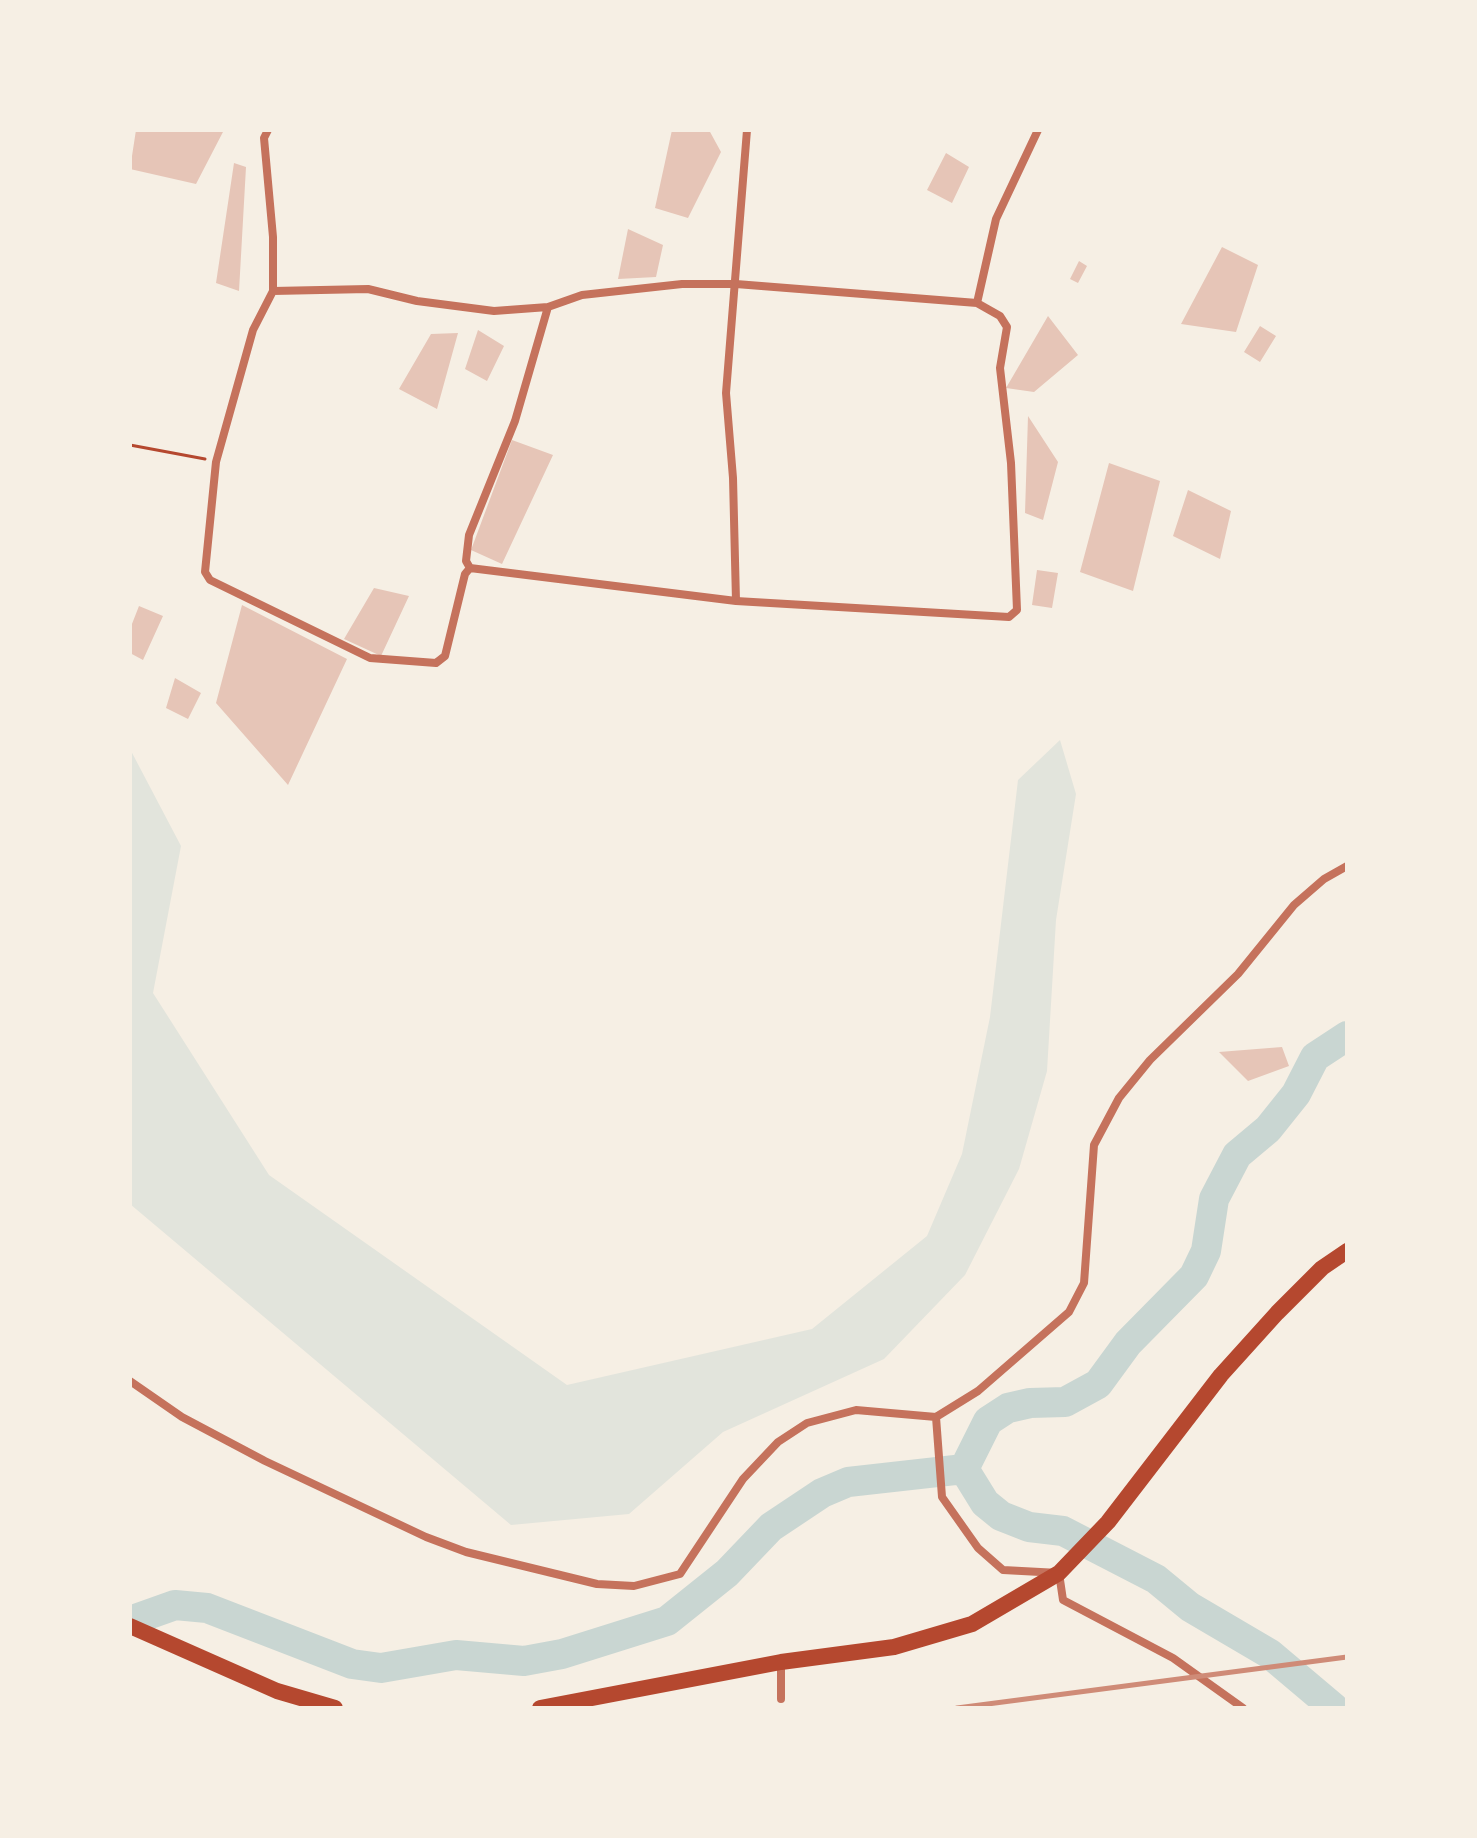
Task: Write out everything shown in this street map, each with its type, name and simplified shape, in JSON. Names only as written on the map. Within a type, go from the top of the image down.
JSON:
[{"type":"main road","points":[[540,1708],[781,1662],[894,1647],[972,1624],[1059,1573],[1108,1522],[1221,1375],[1313,1277],[1347,1251]]},
{"type":"main road","points":[[130,1626],[277,1691],[335,1708]]},
{"type":"street","points":[[268,130],[264,138],[265,178],[273,237],[273,291],[253,330],[216,462],[205,572],[210,580],[370,658],[436,663],[445,656],[465,574],[470,568]]},
{"type":"street","points":[[736,601],[733,478],[726,393],[747,130]]},
{"type":"street","points":[[977,303],[996,219],[1038,130]]},
{"type":"street","points":[[273,291],[368,289],[417,301],[494,311],[548,307],[582,295],[682,284],[736,284],[977,303],[1000,316],[1007,327],[1000,368],[1011,463],[1017,610],[1009,617],[736,601],[470,568]]},
{"type":"street","points":[[470,568],[466,561],[469,535],[515,421],[548,307]]},
{"type":"street","points":[[130,1381],[196,1425],[426,1537],[466,1552],[582,1581],[634,1586],[680,1574],[743,1479],[778,1442],[807,1423],[856,1410],[936,1417],[978,1391],[1069,1312],[1084,1283],[1094,1145],[1119,1098],[1150,1060],[1238,974],[1294,905],[1324,879],[1347,866]]},
{"type":"street","points":[[936,1417],[942,1497],[978,1548],[1003,1570],[1059,1573],[1063,1600],[1173,1658],[1243,1708]]},
{"type":"street","points":[[781,1662],[781,1699]]},
{"type":"path","points":[[130,445],[216,462]]},
{"type":"shaded area","points":[[1060,740],[1076,794],[1056,920],[1047,1071],[1019,1169],[965,1275],[884,1359],[723,1432],[629,1514],[511,1525],[130,1204],[130,749],[181,846],[153,993],[269,1175],[567,1385],[812,1329],[927,1236],[962,1154],[990,1017],[1018,780]]},
{"type":"building","points":[[136,130],[224,130],[196,184],[130,169]]},
{"type":"building","points":[[672,130],[709,130],[721,152],[688,218],[655,208]]},
{"type":"building","points":[[946,153],[969,167],[952,203],[927,190]]},
{"type":"building","points":[[234,163],[246,167],[239,291],[216,283]]},
{"type":"building","points":[[628,229],[663,245],[656,277],[618,279]]},
{"type":"building","points":[[1222,247],[1258,265],[1236,332],[1181,324]]},
{"type":"building","points":[[1079,261],[1087,266],[1078,283],[1070,279]]},
{"type":"building","points":[[1048,316],[1078,355],[1034,392],[1006,388]]},
{"type":"building","points":[[1260,326],[1276,336],[1260,362],[1244,352]]},
{"type":"building","points":[[478,330],[504,346],[487,381],[465,369]]},
{"type":"building","points":[[458,333],[437,409],[399,389],[431,334]]},
{"type":"building","points":[[1028,416],[1058,462],[1043,520],[1025,513]]},
{"type":"building","points":[[512,440],[553,455],[502,564],[471,550]]},
{"type":"building","points":[[1109,463],[1160,481],[1133,591],[1080,572]]},
{"type":"building","points":[[1188,490],[1231,511],[1220,559],[1173,536]]},
{"type":"building","points":[[1037,570],[1058,573],[1052,608],[1032,605]]},
{"type":"building","points":[[374,588],[409,596],[381,656],[344,639]]},
{"type":"building","points":[[242,605],[347,659],[288,785],[216,703]]},
{"type":"building","points":[[139,606],[163,616],[143,660],[130,653],[130,629]]},
{"type":"building","points":[[175,678],[201,693],[188,719],[166,708]]},
{"type":"building","points":[[1282,1047],[1289,1066],[1248,1081],[1219,1052]]},
{"type":"waterway","points":[[964,1469],[988,1421],[1008,1408],[1030,1403],[1065,1402],[1098,1384],[1128,1343],[1194,1276],[1206,1251],[1214,1199],[1237,1155],[1268,1129],[1296,1094],[1315,1057],[1347,1036]]},
{"type":"waterway","points":[[130,1621],[175,1605],[207,1608],[352,1664],[381,1668],[456,1655],[524,1661],[562,1654],[667,1621],[727,1573],[771,1527],[822,1493],[848,1482],[964,1469],[985,1503],[1001,1516],[1029,1527],[1063,1531],[1156,1579],[1190,1607],[1270,1654],[1334,1708]]},
{"type":"waterway","points":[[130,1609],[135,1618]]},
{"type":"railway","points":[[957,1708],[1347,1657]]}]
